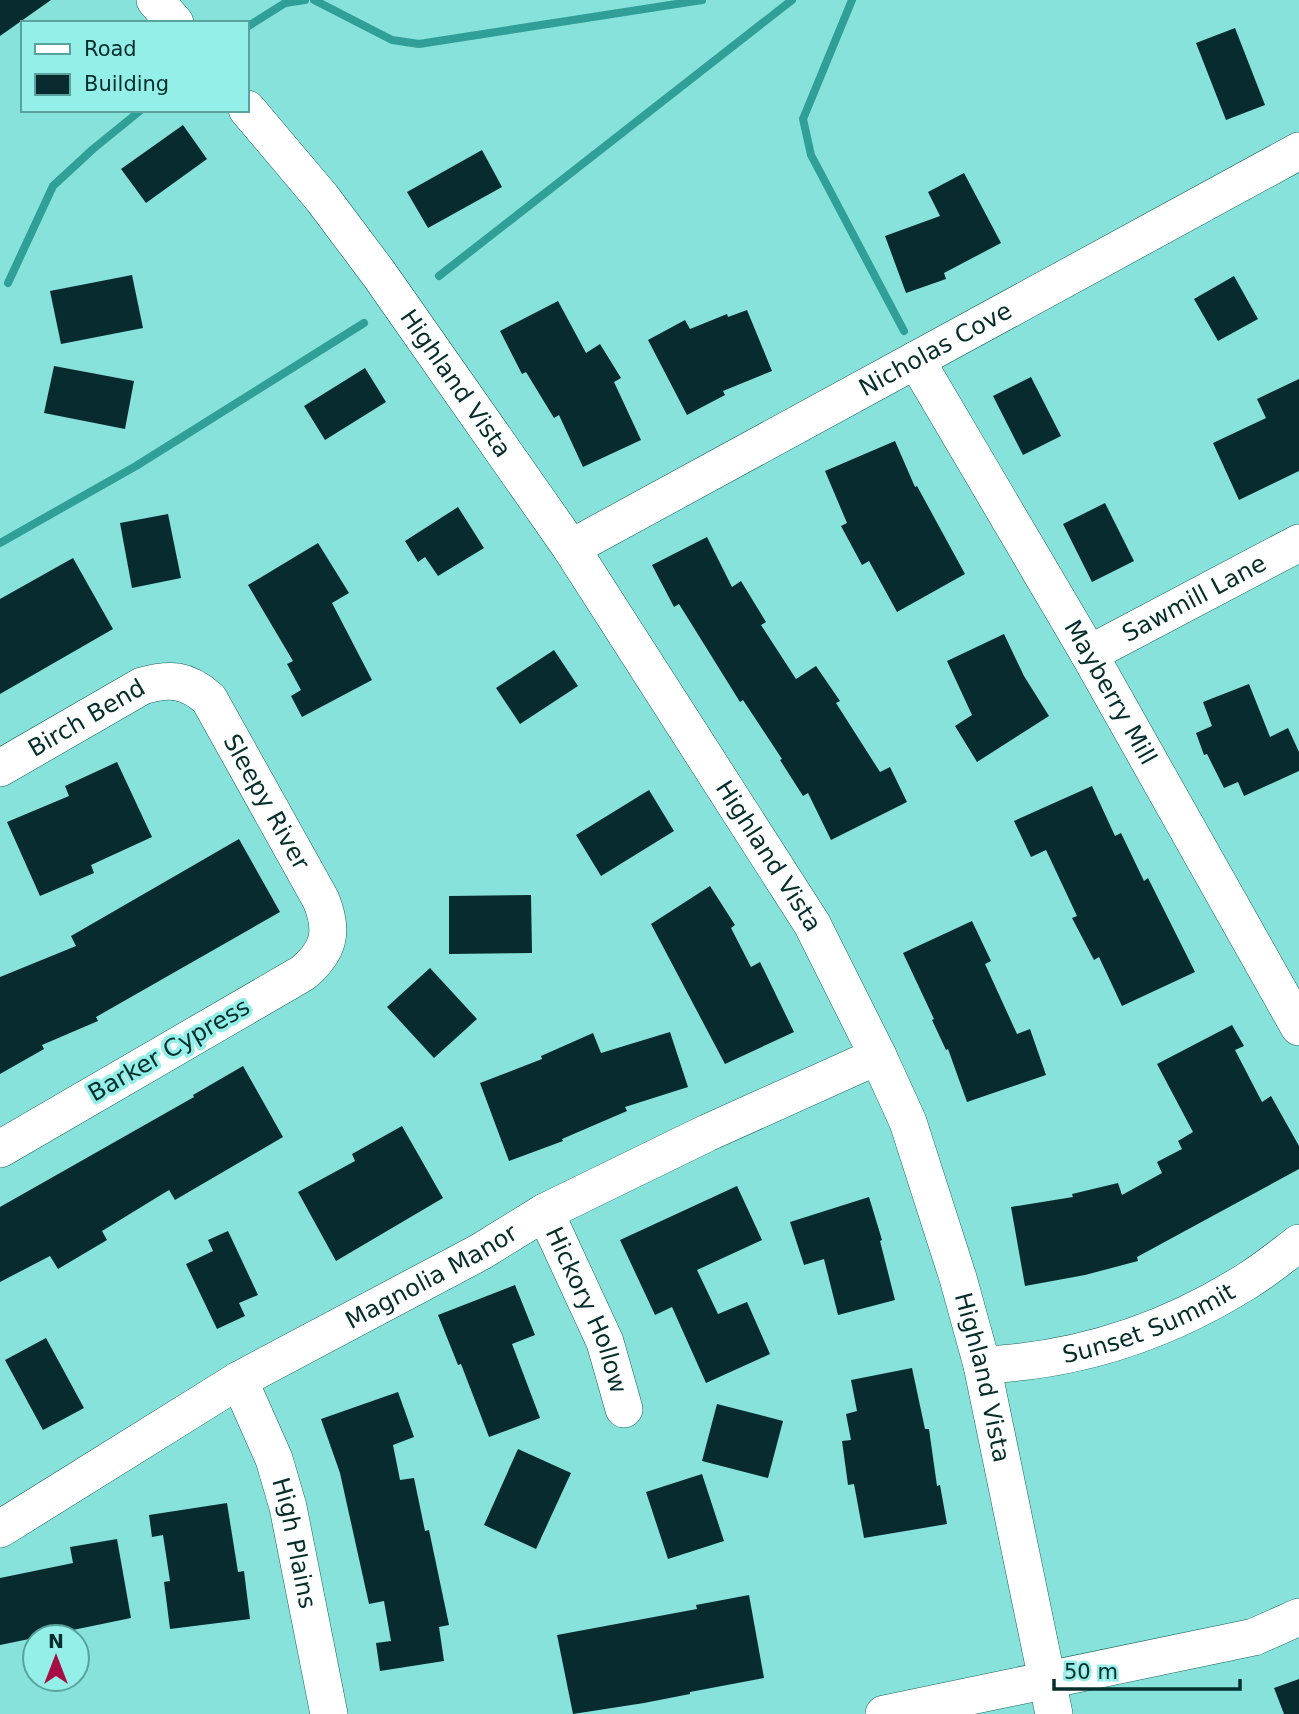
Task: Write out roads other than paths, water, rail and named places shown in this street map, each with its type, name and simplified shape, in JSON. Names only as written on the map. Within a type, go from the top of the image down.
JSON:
[{"type":"street","points":[[155,0],[172,21]]},
{"type":"street","name":"Highland Vista","points":[[248,109],[322,198],[379,274],[571,548],[812,924],[908,1122],[958,1278],[982,1365],[1051,1697]]},
{"type":"street","name":"Nicholas Cove","points":[[571,548],[1299,151]]},
{"type":"street","name":"Mayberry Mill","points":[[916,360],[1089,654],[1299,1027]]},
{"type":"street","name":"Sawmill Lane","points":[[1089,654],[1299,543]]},
{"type":"street","name":"Birch Bend","points":[[0,768],[142,686],[160,681],[178,681]]},
{"type":"street","name":"Sleepy River","points":[[178,681],[196,687],[209,699],[321,900],[328,925],[327,940]]},
{"type":"street","name":"Barker Cypress","points":[[0,1149],[303,973],[314,963],[327,940]]},
{"type":"street","name":"Magnolia Manor","points":[[0,1529],[239,1380],[481,1252],[545,1212],[707,1133],[878,1056]]},
{"type":"street","name":"Hickory Hollow","points":[[545,1212],[605,1342],[624,1409]]},
{"type":"street","name":"Sunset Summit","points":[[982,1365],[1023,1363],[1086,1352],[1143,1334],[1195,1311],[1248,1281],[1299,1243]]},
{"type":"street","name":"High Plains","points":[[239,1380],[274,1459],[288,1507],[329,1714]]},
{"type":"street","points":[[884,1714],[1051,1697],[1254,1637],[1299,1617]]},
{"type":"waterway","points":[[248,26],[285,3],[305,0]]},
{"type":"waterway","points":[[314,0],[392,40],[419,44],[702,0]]},
{"type":"waterway","points":[[439,276],[792,0]]},
{"type":"waterway","points":[[852,0],[803,119],[811,155],[904,331]]},
{"type":"waterway","points":[[8,283],[53,186],[139,112]]},
{"type":"waterway","points":[[0,543],[136,466],[364,323]]}]
